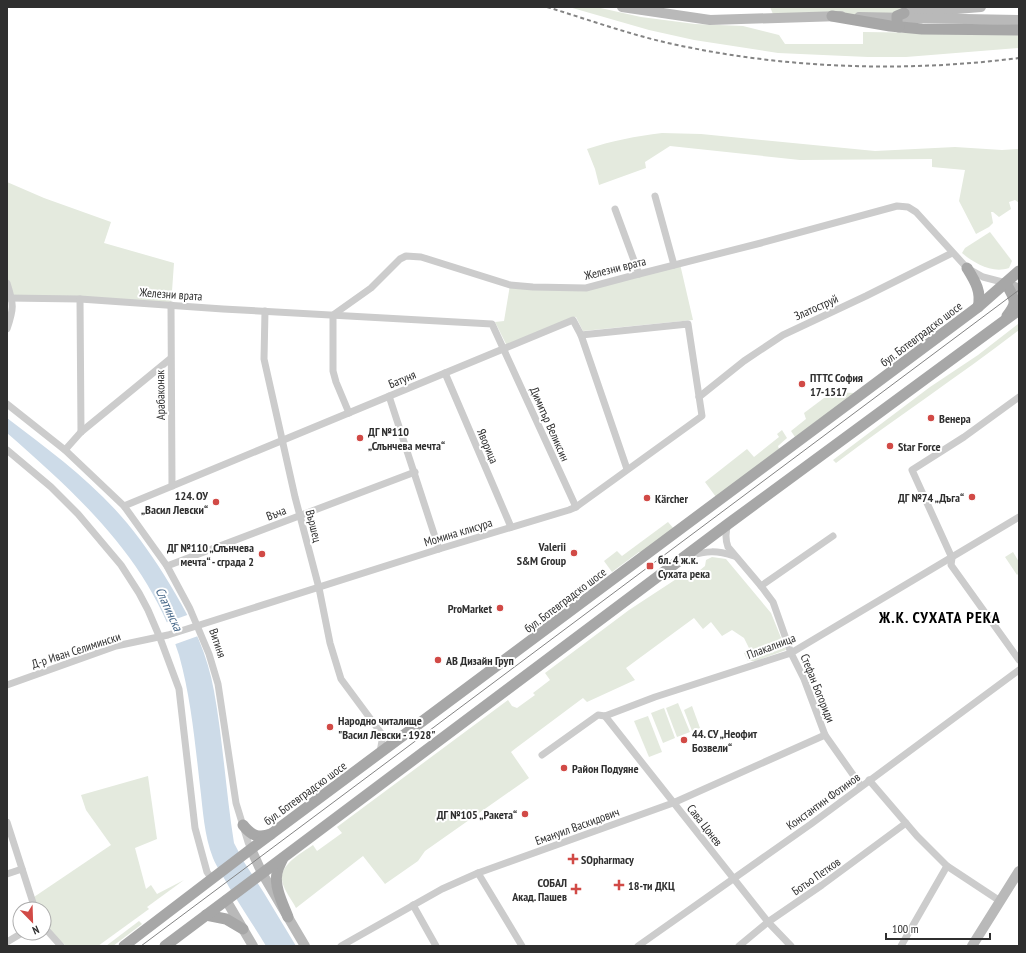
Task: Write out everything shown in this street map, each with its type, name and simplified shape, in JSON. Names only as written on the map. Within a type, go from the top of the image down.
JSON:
[{"type":"main road","points":[[832,16],[900,19],[922,28],[1019,30]]},
{"type":"main road","points":[[967,268],[980,293],[978,307]]},
{"type":"main road","name":"бул. Ботевградско шосе","points":[[124,946],[251,849],[978,307],[1019,271]]},
{"type":"main road","points":[[999,325],[1013,308],[1014,302],[1006,283]]},
{"type":"main road","points":[[165,946],[728,524],[1019,310]]},
{"type":"main road","points":[[243,825],[250,834],[257,836],[275,832]]},
{"type":"main road","points":[[283,857],[276,876],[277,884],[288,917]]},
{"type":"main road","points":[[206,915],[226,918],[243,929]]},
{"type":"street","points":[[622,7],[710,20],[832,16],[900,19],[1019,20]]},
{"type":"street","points":[[900,19],[981,7]]},
{"type":"street","points":[[655,196],[674,265]]},
{"type":"street","name":"Железни врата","points":[[333,315],[371,288],[400,259],[406,256],[414,256],[438,262],[479,277],[510,285],[586,288],[897,206],[908,207],[916,212],[952,253]]},
{"type":"street","points":[[615,210],[639,274]]},
{"type":"street","points":[[952,253],[967,268],[983,277],[1006,283],[1019,289]]},
{"type":"street","name":"Златоструй","points":[[699,397],[744,361],[783,334],[866,296],[952,253]]},
{"type":"street","points":[[7,283],[13,311],[7,329]]},
{"type":"street","points":[[1006,283],[1019,284]]},
{"type":"street","name":"Железни врата","points":[[9,298],[80,299],[492,324],[504,349]]},
{"type":"street","points":[[80,299],[81,432]]},
{"type":"street","name":"Арабаконак","points":[[171,305],[170,359],[172,486]]},
{"type":"street","name":"Вършец","points":[[265,311],[264,359],[299,516],[319,588],[330,643],[341,679],[381,733]]},
{"type":"street","points":[[333,315],[333,371],[349,413]]},
{"type":"street","name":"Батуня","points":[[124,506],[573,320],[581,335]]},
{"type":"street","points":[[627,470],[581,335],[688,324],[699,397]]},
{"type":"street","name":"Димитър Великсин","points":[[504,349],[576,508]]},
{"type":"street","points":[[65,450],[81,432],[170,359]]},
{"type":"street","name":"Яворица","points":[[445,373],[511,527]]},
{"type":"street","points":[[390,396],[439,549]]},
{"type":"street","name":"Момина клисура","points":[[197,626],[439,549],[576,508],[702,416],[699,397]]},
{"type":"street","points":[[1019,397],[964,437],[912,470],[952,558],[951,565],[1019,660]]},
{"type":"street","name":"Витиня","points":[[7,404],[65,450],[124,506],[167,566],[190,609],[209,654],[218,684],[236,803],[251,849],[262,873],[305,946]]},
{"type":"street","points":[[7,450],[51,488],[78,514],[121,565],[139,593],[160,638],[179,689],[195,828],[207,872],[212,879]]},
{"type":"street","name":"Въча","points":[[167,566],[415,472]]},
{"type":"street","name":"Плакалница","points":[[542,755],[598,715],[605,716],[655,697],[791,653],[1019,518]]},
{"type":"street","name":"Стефан Богориди","points":[[728,524],[726,532],[728,547],[773,602],[791,653],[804,679],[825,736],[861,786]]},
{"type":"street","points":[[761,586],[833,536]]},
{"type":"street","points":[[684,557],[712,550],[734,556]]},
{"type":"street","name":"Д-р Иван Селимински","points":[[7,685],[116,646],[160,638],[197,626]]},
{"type":"street","name":"Константин Фотинов","points":[[638,946],[811,824],[1019,670]]},
{"type":"street","name":"Сава Цонев","points":[[605,716],[733,879],[768,922],[791,946]]},
{"type":"street","points":[[378,755],[381,748],[381,733],[391,738],[405,735]]},
{"type":"street","name":"Емануил Васкидович","points":[[341,946],[442,889],[478,873],[673,803],[825,736]]},
{"type":"street","points":[[869,780],[906,823],[947,866],[1000,900]]},
{"type":"street","points":[[7,822],[32,901]]},
{"type":"street","name":"Ботьо Петков","points":[[739,946],[768,922],[822,885],[906,823]]},
{"type":"street","points":[[901,946],[947,866]]},
{"type":"street","points":[[7,874],[22,869]]},
{"type":"street","points":[[972,946],[1019,872]]},
{"type":"street","points":[[478,873],[522,946]]},
{"type":"street","points":[[226,900],[253,946]]},
{"type":"street","points":[[413,905],[436,946]]},
{"type":"street","points":[[52,936],[61,946]]},
{"type":"shaded area","points":[[569,7],[596,7],[641,17],[695,24],[743,26],[779,35],[785,44],[863,44],[863,32],[1019,34],[1019,48],[906,57],[778,53],[694,40],[649,30]]},
{"type":"shaded area","points":[[770,7],[981,7],[854,17],[775,19]]},
{"type":"shaded area","points":[[662,133],[701,134],[875,151],[955,147],[1002,150],[1019,149],[1019,203],[1015,200],[1009,202],[1011,209],[999,217],[991,212],[993,223],[976,234],[959,201],[965,170],[932,167],[932,159],[800,160],[670,146],[645,162],[646,168],[599,185],[595,169],[587,149],[624,139]]},
{"type":"shaded area","points":[[7,182],[44,198],[111,222],[104,243],[174,263],[171,305],[12,297],[7,283]]},
{"type":"shaded area","points":[[990,232],[1012,261],[1009,268],[996,270],[990,269],[978,264],[962,253],[965,248]]},
{"type":"shaded area","points":[[680,264],[693,320],[583,331],[576,317],[507,346],[495,322],[504,321],[510,285],[586,288]]},
{"type":"shaded area","points":[[1018,324],[1019,330],[996,347],[836,463],[833,460],[930,387],[978,355]]},
{"type":"shaded area","points":[[832,392],[855,393],[795,437],[791,431],[806,419],[804,413]]},
{"type":"shaded area","points":[[782,430],[787,438],[778,446],[779,449],[716,497],[705,482],[747,449],[754,457],[779,437],[777,434]]},
{"type":"shaded area","points":[[668,522],[674,529],[612,572],[604,561],[617,551],[622,556]]},
{"type":"shaded area","points":[[1013,552],[1019,562],[1019,573],[1017,575],[1005,557]]},
{"type":"shaded area","points":[[712,557],[726,559],[771,613],[786,650],[756,661],[748,661],[744,653],[750,650],[744,638],[732,630],[722,636],[711,622],[703,629],[694,618],[626,668],[635,680],[587,702],[583,698],[511,752],[529,778],[425,851],[418,861],[385,884],[363,856],[296,908],[286,891],[282,880],[282,874],[288,864],[298,855],[313,845],[317,851],[342,833],[337,827],[508,700],[512,706],[517,708],[535,695],[533,693],[550,680],[545,673],[629,610],[690,570],[694,575],[705,566],[706,560]]},
{"type":"shaded area","points":[[678,703],[690,732],[677,737],[666,708]]},
{"type":"shaded area","points":[[692,706],[700,728],[692,731],[684,710]]},
{"type":"shaded area","points":[[664,708],[675,738],[663,743],[651,713]]},
{"type":"shaded area","points":[[648,716],[662,752],[649,757],[634,721]]},
{"type":"shaded area","points":[[148,776],[157,839],[135,848],[146,889],[151,885],[157,894],[184,880],[147,907],[149,909],[98,946],[66,946],[52,933],[52,901],[32,901],[31,899],[111,845],[86,810],[81,795]]},
{"type":"shaded area","points":[[139,921],[142,924],[113,946],[106,946]]},
{"type":"water","name":"Слатинска","points":[[7,418],[70,467],[114,508],[146,548],[182,604],[204,653],[214,691],[234,843],[244,862],[296,946],[266,946],[229,887],[213,858],[204,822],[187,688],[179,655],[166,621],[150,589],[131,560],[109,532],[60,481],[7,433]]},
{"type":"pier","points":[[190,614],[198,636],[173,645],[165,623]]},
{"type":"tram line","points":[[141,946],[1019,290]]},
{"type":"railway","points":[[547,7],[634,34],[669,43],[769,60],[852,66],[894,66],[936,65],[1019,58]]},
{"type":"place","name":"ПТТС София 17-1517","points":[[802,384]]},
{"type":"place","name":"Венера","points":[[931,418]]},
{"type":"place","name":"ДГ №110 „Слънчева мечта“","points":[[360,438]]},
{"type":"place","name":"Star Force","points":[[890,446]]},
{"type":"place","name":"ДГ №74 „Дъга“","points":[[972,497]]},
{"type":"place","name":"Кärcher","points":[[647,498]]},
{"type":"place","name":"124. ОУ „Васил Левски“","points":[[216,502]]},
{"type":"place","name":"Valerii S&M Group","points":[[574,553]]},
{"type":"place","name":"ДГ №110 „Слънчева мечта“ - сграда 2","points":[[262,554]]},
{"type":"place","name":"бл. 4 ж.к. Сухата река","points":[[650,566]]},
{"type":"place","name":"ProMarket","points":[[500,608]]},
{"type":"place","name":"АВ Дизайн Груп","points":[[438,660]]},
{"type":"place","name":"Народно читалище \"Васил Левски - 1928\"","points":[[330,727]]},
{"type":"place","name":"44. СУ „Неофит Бозвели“","points":[[684,740]]},
{"type":"place","name":"Район Подуяне","points":[[564,768]]},
{"type":"place","name":"ДГ №105 „Ракета“","points":[[525,814]]},
{"type":"place","name":"SOpharmacy","points":[[573,859]]},
{"type":"place","name":"18-ти ДКЦ","points":[[619,885]]},
{"type":"place","name":"СОБАЛ Акад. Пашев","points":[[576,889]]},
{"type":"district","name":"Ж.К. СУХАТА РЕКА","points":[[940,617]]}]
